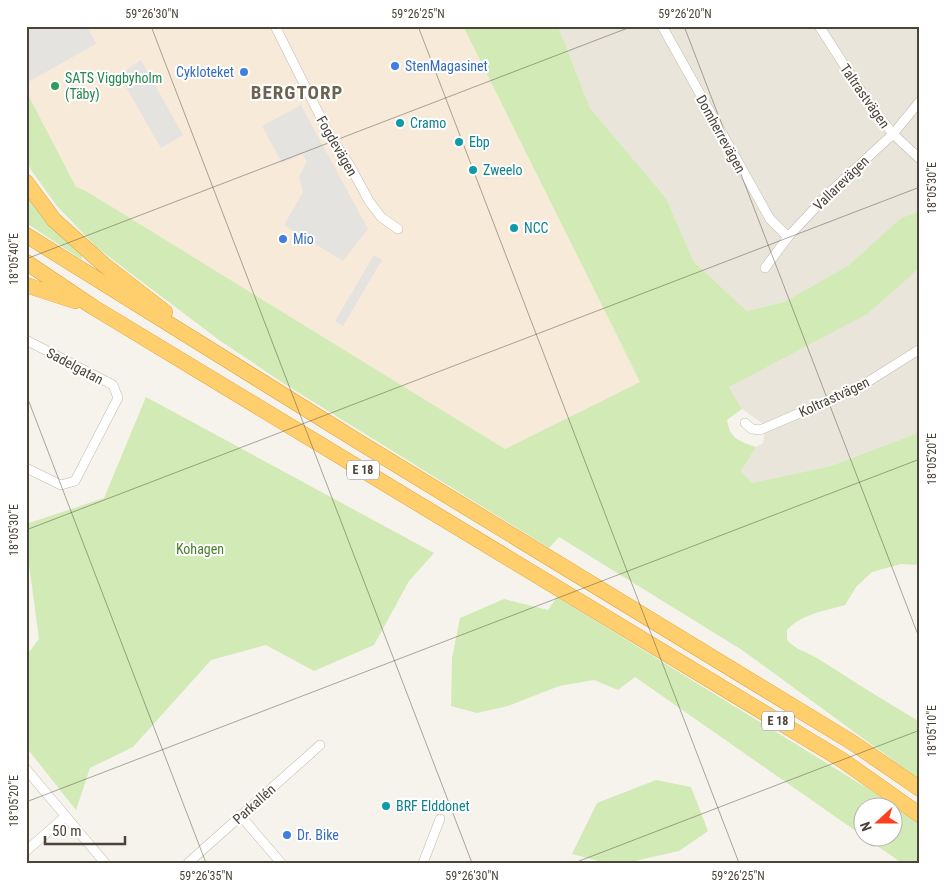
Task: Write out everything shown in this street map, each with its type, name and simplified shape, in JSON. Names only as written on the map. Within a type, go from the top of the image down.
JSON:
[{"type":"highway","points":[[26,182],[54,220],[103,264],[147,298],[359,442]]},
{"type":"highway","name":"E 18","points":[[26,235],[359,442],[854,743],[920,789]]},
{"type":"highway","name":"E 18","points":[[26,262],[93,307],[842,760],[920,815]]},
{"type":"highway","points":[[26,285],[93,307]]},
{"type":"street","name":"Fogdevägen","points":[[275,26],[330,134],[369,201],[381,217],[398,229]]},
{"type":"street","name":"Domherrevägen","points":[[662,26],[770,219],[788,236]]},
{"type":"street","name":"Taltrastvägen","points":[[819,26],[852,80],[893,134],[920,158]]},
{"type":"street","name":"Vallarevägen","points":[[765,268],[788,236],[829,193],[893,134],[920,101]]},
{"type":"street","name":"Sadelgatan","points":[[26,340],[113,386],[118,398],[74,482],[61,485],[26,468]]},
{"type":"street","name":"Koltrastvägen","points":[[745,423],[752,429],[760,430],[858,388],[920,349]]},
{"type":"street","name":"Parkallén","points":[[188,863],[320,745]]},
{"type":"street","points":[[26,769],[105,863]]},
{"type":"street","points":[[240,815],[281,863]]},
{"type":"street","points":[[26,851],[66,816]]},
{"type":"street","points":[[423,863],[440,819]]},
{"type":"shaded area","points":[[26,26],[463,26],[640,382],[505,449],[104,202],[76,187],[26,91]]},
{"type":"shaded area","points":[[26,26],[87,26],[96,44],[26,83]]},
{"type":"shaded area","points":[[558,26],[920,26],[920,211],[901,218],[849,266],[784,302],[747,311],[694,262],[666,198],[590,108]]},
{"type":"shaded area","points":[[141,60],[183,135],[161,148],[119,75]]},
{"type":"shaded area","points":[[301,105],[368,229],[343,261],[284,225],[303,192],[299,177],[307,161],[302,154],[282,163],[262,126]]},
{"type":"shaded area","points":[[374,255],[382,260],[343,326],[335,321]]},
{"type":"shaded area","points":[[920,265],[920,432],[831,466],[752,483],[741,471],[756,447],[763,443],[766,426],[742,409],[729,387],[788,354],[915,272]]},
{"type":"green space","points":[[463,26],[558,26],[590,108],[666,198],[694,262],[747,311],[784,302],[848,266],[901,218],[920,211],[920,265],[915,272],[867,314],[729,387],[742,409],[727,420],[730,431],[736,438],[756,447],[741,471],[752,483],[831,466],[920,432],[920,563],[915,565],[901,564],[872,572],[856,587],[845,605],[799,620],[787,630],[787,640],[797,648],[817,658],[920,722],[920,780],[742,650],[559,537],[549,548],[283,383],[219,340],[96,247],[57,206],[26,160],[26,91],[76,187],[104,202],[505,449],[640,382]]},
{"type":"green space","points":[[26,194],[45,220],[83,256],[81,259],[26,223]]},
{"type":"green space","name":"Kohagen","points":[[146,397],[434,553],[409,581],[374,645],[314,671],[266,645],[211,660],[133,747],[90,768],[76,810],[26,747],[26,656],[39,639],[26,542],[26,524],[104,498]]},
{"type":"green space","points":[[557,597],[879,796],[854,796],[854,830],[635,677],[618,690],[594,680],[559,686],[508,706],[477,713],[451,706],[452,658],[460,618],[504,599],[548,610]]},
{"type":"green space","points":[[656,780],[691,787],[708,831],[679,851],[626,863],[606,863],[572,854],[597,803]]},
{"type":"green space","points":[[904,813],[920,824],[920,863],[902,863],[877,846],[904,846]]},
{"type":"place","name":"StenMagasinet","points":[[395,66]]},
{"type":"place","name":"Cykloteket","points":[[244,72]]},
{"type":"place","name":"SATS Viggbyholm (Täby)","points":[[55,86]]},
{"type":"place","name":"Cramo","points":[[400,123]]},
{"type":"place","name":"Ebp","points":[[459,142]]},
{"type":"place","name":"Zweelo","points":[[473,170]]},
{"type":"place","name":"NCC","points":[[514,228]]},
{"type":"place","name":"Mio","points":[[283,239]]},
{"type":"place","name":"BRF Elddonet","points":[[386,806]]},
{"type":"place","name":"Dr. Bike","points":[[287,835]]},
{"type":"district","name":"BERGTORP","points":[[297,92]]}]
